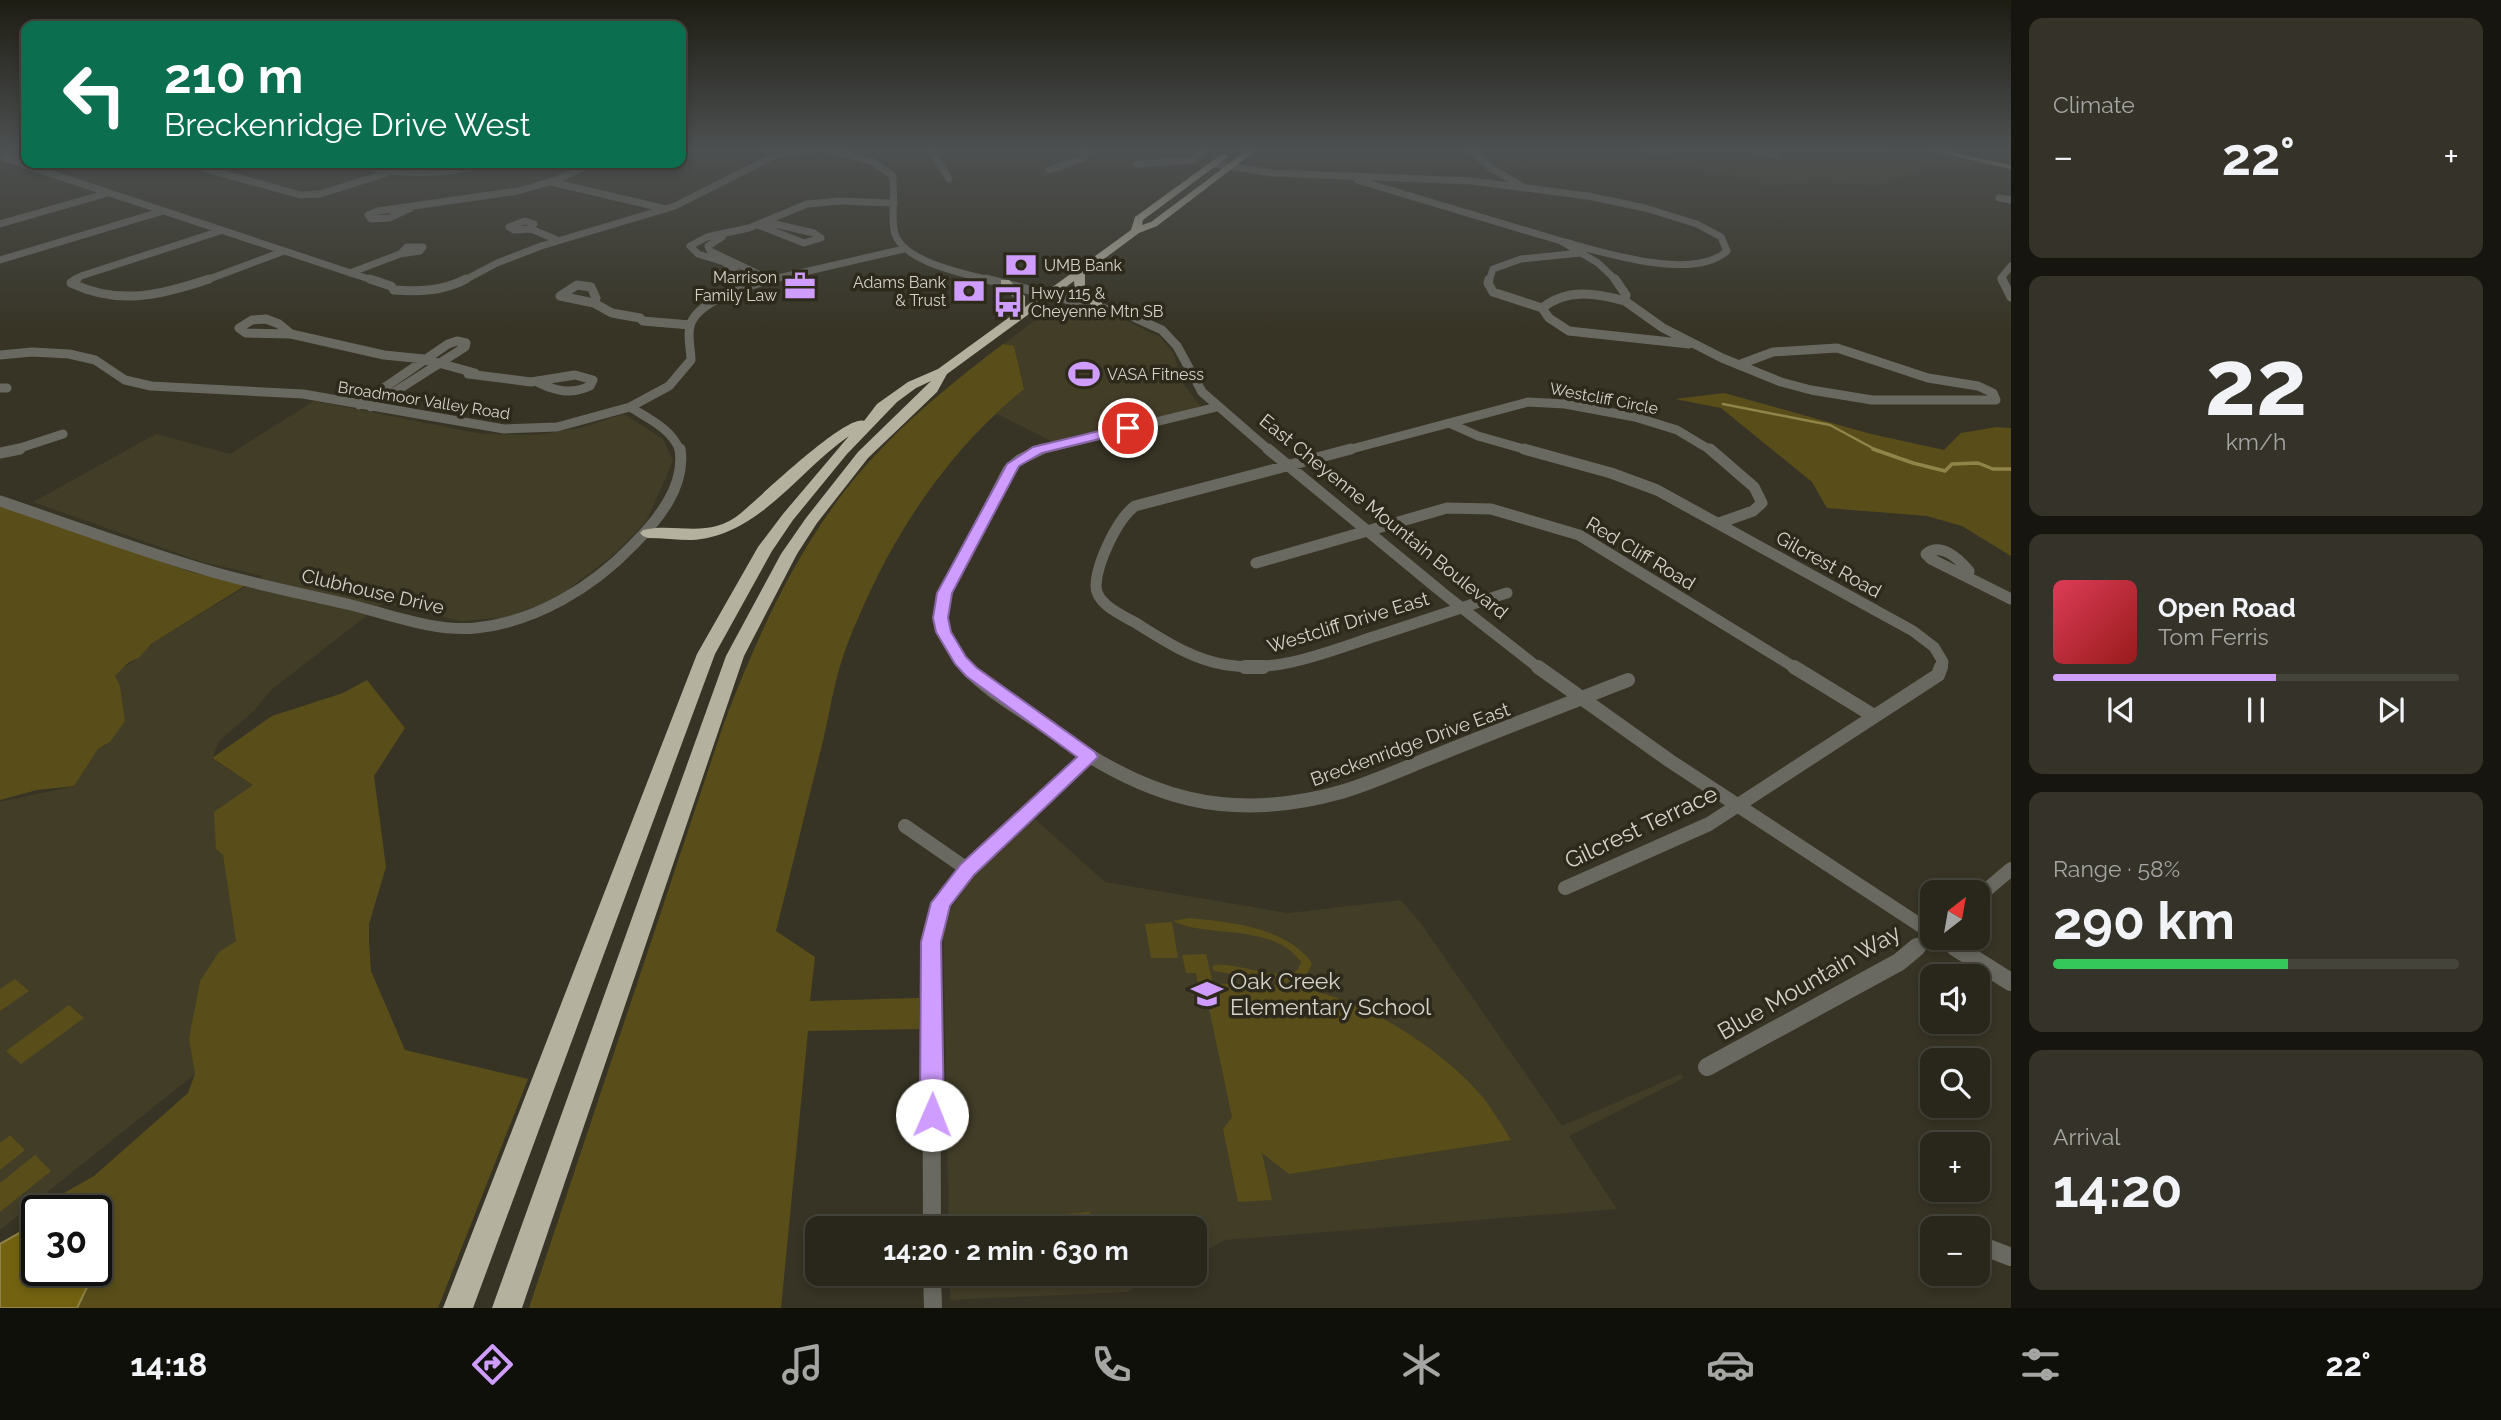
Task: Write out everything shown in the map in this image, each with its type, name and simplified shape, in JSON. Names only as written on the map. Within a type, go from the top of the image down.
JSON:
[{"type":"highway","points":[[1136,231],[1138,219],[1152,209]]},
{"type":"highway","points":[[648,533],[692,535],[710,532],[743,519],[831,442],[912,385],[942,372],[1136,231],[1154,224],[1174,209]]},
{"type":"highway","points":[[1080,271],[1079,290],[1098,305]]},
{"type":"highway","points":[[1005,282],[1021,298],[1017,316]]},
{"type":"highway","points":[[508,1308],[735,656],[789,554],[811,520],[863,456],[933,389],[942,372]]},
{"type":"highway","points":[[458,1308],[706,654],[764,550],[788,517],[842,451],[892,400]]},
{"type":"street","points":[[0,224],[52,209]]},
{"type":"street","points":[[157,209],[404,292],[429,291],[455,285],[497,262],[553,239],[666,209]]},
{"type":"street","points":[[395,209],[368,215],[371,219],[385,219],[408,209]]},
{"type":"street","points":[[644,209],[654,213]]},
{"type":"street","points":[[769,279],[717,257],[695,253],[690,246],[701,238],[762,224],[793,209]]},
{"type":"street","points":[[594,303],[612,313],[640,318],[643,321],[691,322],[711,303],[754,284],[904,249],[895,237],[894,209]]},
{"type":"street","points":[[1450,209],[1629,260],[1697,264],[1717,260],[1727,251],[1728,247],[1720,237],[1703,227],[1644,209]]},
{"type":"street","points":[[0,260],[163,211]]},
{"type":"street","points":[[762,224],[814,233],[821,237],[804,243],[762,224]]},
{"type":"street","points":[[531,229],[553,239]]},
{"type":"street","points":[[221,230],[81,276],[71,283],[107,296],[153,295],[181,288],[284,251]]},
{"type":"street","points":[[725,234],[708,246],[710,251],[754,284]]},
{"type":"street","points":[[1561,241],[1585,254],[1619,282],[1626,295],[1625,300]]},
{"type":"street","name":"East Cheyenne Mountain Boulevard","points":[[904,249],[934,264],[1098,305],[1144,320],[1170,336],[1183,354],[1197,387],[1217,407],[1461,607],[1583,700],[1737,807],[1920,926]]},
{"type":"street","points":[[350,273],[400,254]]},
{"type":"street","points":[[1585,254],[1521,259],[1493,269],[1488,283],[1493,292],[1542,308],[1549,318],[1572,330],[1602,336],[1636,336],[1697,346]]},
{"type":"street","points":[[2011,266],[2001,278],[2011,297]]},
{"type":"street","points":[[1542,308],[1556,298],[1572,294],[1593,294],[1625,300],[1640,308],[1654,322],[1738,365],[1792,385],[1849,399],[1894,402],[1996,400],[1993,393],[1983,388],[1928,378],[1837,348],[1773,352],[1738,365]]},
{"type":"street","points":[[291,334],[276,320],[268,318],[254,320],[239,328],[246,333],[291,334],[384,355],[385,358],[440,363],[475,373],[537,382],[567,392],[585,389],[593,380],[589,376],[578,374],[537,382]]},
{"type":"street","name":"Broadmoor Valley Road","points":[[0,355],[32,352],[69,354],[95,360],[116,376],[144,385],[273,391],[487,428],[522,429],[570,424],[630,407],[669,386],[686,368],[692,349],[691,322]]},
{"type":"street","points":[[1636,336],[1654,322]]},
{"type":"street","points":[[359,405],[453,342],[466,343],[371,407]]},
{"type":"street","points":[[420,363],[430,369],[461,374],[475,373]]},
{"type":"street","name":"Westcliff Circle","points":[[1449,423],[1538,402],[1641,419],[1675,430],[1709,448],[1754,486],[1762,498],[1759,507],[1719,523]]},
{"type":"street","name":"Clubhouse Drive","points":[[0,501],[198,568],[455,628],[475,628],[519,619],[560,601],[620,559],[658,520],[674,489],[682,462],[675,438],[630,407]]},
{"type":"street","name":"Breckenridge Drive East","points":[[1217,407],[1051,446],[1019,460],[1009,470],[944,593],[941,618],[944,632],[960,660],[971,672],[1089,757],[1125,779],[1177,798],[1239,807],[1288,806],[1342,793],[1628,680]]},
{"type":"street","points":[[1287,464],[1449,423]]},
{"type":"street","name":"Gilcrest Road","points":[[1449,423],[1489,439],[1628,478],[1674,498],[1913,631],[1934,647],[1942,662],[1938,675],[1737,807]]},
{"type":"street","points":[[0,453],[29,447],[63,434]]},
{"type":"street","name":"Westcliff Drive East","points":[[1287,464],[1145,502],[1128,509],[1121,519],[1098,577],[1097,595],[1117,613],[1185,653],[1224,665],[1256,668],[1297,662],[1507,593]]},
{"type":"street","name":"Red Cliff Road","points":[[1256,563],[1447,508],[1469,506],[1504,512],[1579,535],[1874,716]]},
{"type":"street","points":[[1968,578],[2011,599]]},
{"type":"street","points":[[932,1216],[931,942],[941,903],[967,869],[1089,757]]},
{"type":"street","name":"Gilcrest Terrace","points":[[1565,888],[1693,832],[1737,807]]},
{"type":"street","points":[[905,827],[967,869]]},
{"type":"street","points":[[1990,887],[2011,869]]},
{"type":"street","name":"Blue Mountain Way","points":[[1707,1067],[1899,962],[1920,944]]},
{"type":"street","points":[[1959,950],[2011,982]]},
{"type":"street","points":[[1990,1249],[2011,1257]]},
{"type":"street","points":[[932,1286],[933,1308]]},
{"type":"shaded area","points":[[1066,305],[1119,317],[1160,337],[1173,352],[1183,383],[1201,407],[1053,442],[995,413],[1024,388],[1014,346],[1003,344],[1048,311]]},
{"type":"shaded area","points":[[1003,344],[1014,346],[1024,389],[994,415],[967,444],[918,506],[878,575],[846,648],[776,931],[815,957],[810,1001],[919,998],[919,1029],[808,1031],[781,1308],[529,1308],[724,723],[771,613],[809,543],[855,478],[911,420]]},
{"type":"shaded area","points":[[1724,393],[1871,434],[1944,450],[1961,433],[1997,427],[2011,428],[2011,556],[1962,526],[1927,516],[1827,508],[1812,482],[1721,408],[1675,399]]},
{"type":"shaded area","points":[[314,401],[483,434],[538,435],[580,428],[624,414],[663,439],[673,461],[646,522],[612,556],[557,598],[508,617],[461,621],[383,603],[271,690],[255,710],[219,741],[212,759],[253,785],[223,854],[236,941],[219,952],[189,1039],[195,1074],[44,1195],[21,1195],[21,1213],[0,1230],[0,802],[74,786],[98,749],[105,746],[125,721],[120,686],[114,678],[119,671],[140,657],[151,644],[263,576],[202,562],[33,502],[156,434],[230,454]]},
{"type":"shaded area","points":[[0,506],[191,572],[246,585],[151,644],[140,657],[128,663],[115,676],[120,686],[125,721],[110,742],[98,749],[74,786],[37,790],[0,800]]},
{"type":"shaded area","points":[[367,680],[405,728],[374,776],[386,867],[369,924],[369,943],[371,971],[405,1050],[528,1079],[438,1308],[77,1308],[88,1286],[112,1286],[112,1195],[61,1195],[94,1176],[188,1093],[195,1074],[189,1039],[200,981],[219,952],[236,941],[223,855],[216,849],[214,812],[253,785],[212,758],[272,716],[343,693]]},
{"type":"shaded area","name":"Oak Creek Elementary School","points":[[1035,819],[1105,882],[1288,913],[1401,900],[1422,925],[1562,1126],[1681,1074],[1684,1078],[1569,1136],[1617,1209],[1225,1240],[1207,1250],[1207,1216],[949,1216],[943,932],[949,912],[970,880]]},
{"type":"shaded area","points":[[1189,918],[1256,928],[1288,941],[1312,963],[1305,979],[1288,983],[1214,971],[1214,965],[1224,965],[1266,973],[1287,973],[1297,971],[1301,962],[1289,949],[1274,941],[1173,921]]},
{"type":"shaded area","points":[[1172,922],[1178,958],[1151,958],[1145,924]]},
{"type":"shaded area","points":[[1206,954],[1213,984],[1273,985],[1333,996],[1383,1018],[1408,1033],[1453,1067],[1472,1086],[1488,1104],[1511,1140],[1289,1174],[1262,1153],[1272,1200],[1238,1202],[1223,1129],[1232,1117],[1204,985],[1198,984],[1196,973],[1186,973],[1182,955]]},
{"type":"shaded area","points":[[15,979],[29,991],[0,1011],[0,989]]},
{"type":"shaded area","points":[[69,1005],[84,1018],[21,1064],[6,1051]]},
{"type":"shaded area","points":[[10,1135],[25,1150],[0,1170],[0,1143]]},
{"type":"shaded area","points":[[35,1155],[51,1171],[0,1212],[0,1183]]},
{"type":"shaded area","points":[[1090,1212],[1091,1216],[1048,1216]]},
{"type":"shaded area","points":[[21,1232],[21,1286],[88,1286],[77,1308],[0,1308],[0,1244]]},
{"type":"shaded area","points":[[950,1286],[1138,1286],[1127,1292],[950,1300]]},
{"type":"waterway","points":[[1723,404],[1830,425],[1877,450]]},
{"type":"waterway","points":[[1877,450],[1945,471],[1952,464],[1978,463],[1993,469],[2011,469]]},
{"type":"place","name":"UMB Bank","points":[[1021,265]]},
{"type":"place","name":"Marrison Family Law","points":[[800,286]]},
{"type":"place","name":"Adams Bank & Trust","points":[[969,291]]},
{"type":"place","name":"Hwy 115 & Cheyenne Mtn SB","points":[[1008,302]]},
{"type":"place","name":"VASA Fitness","points":[[1084,374]]},
{"type":"place","name":"Oak Creek Elementary School","points":[[1207,994]]},
{"type":"route","points":[[932,1115],[931,942],[941,903],[967,869],[1089,757],[971,672],[960,660],[944,632],[941,618],[944,593],[1013,464],[1037,450],[1128,428]]}]
